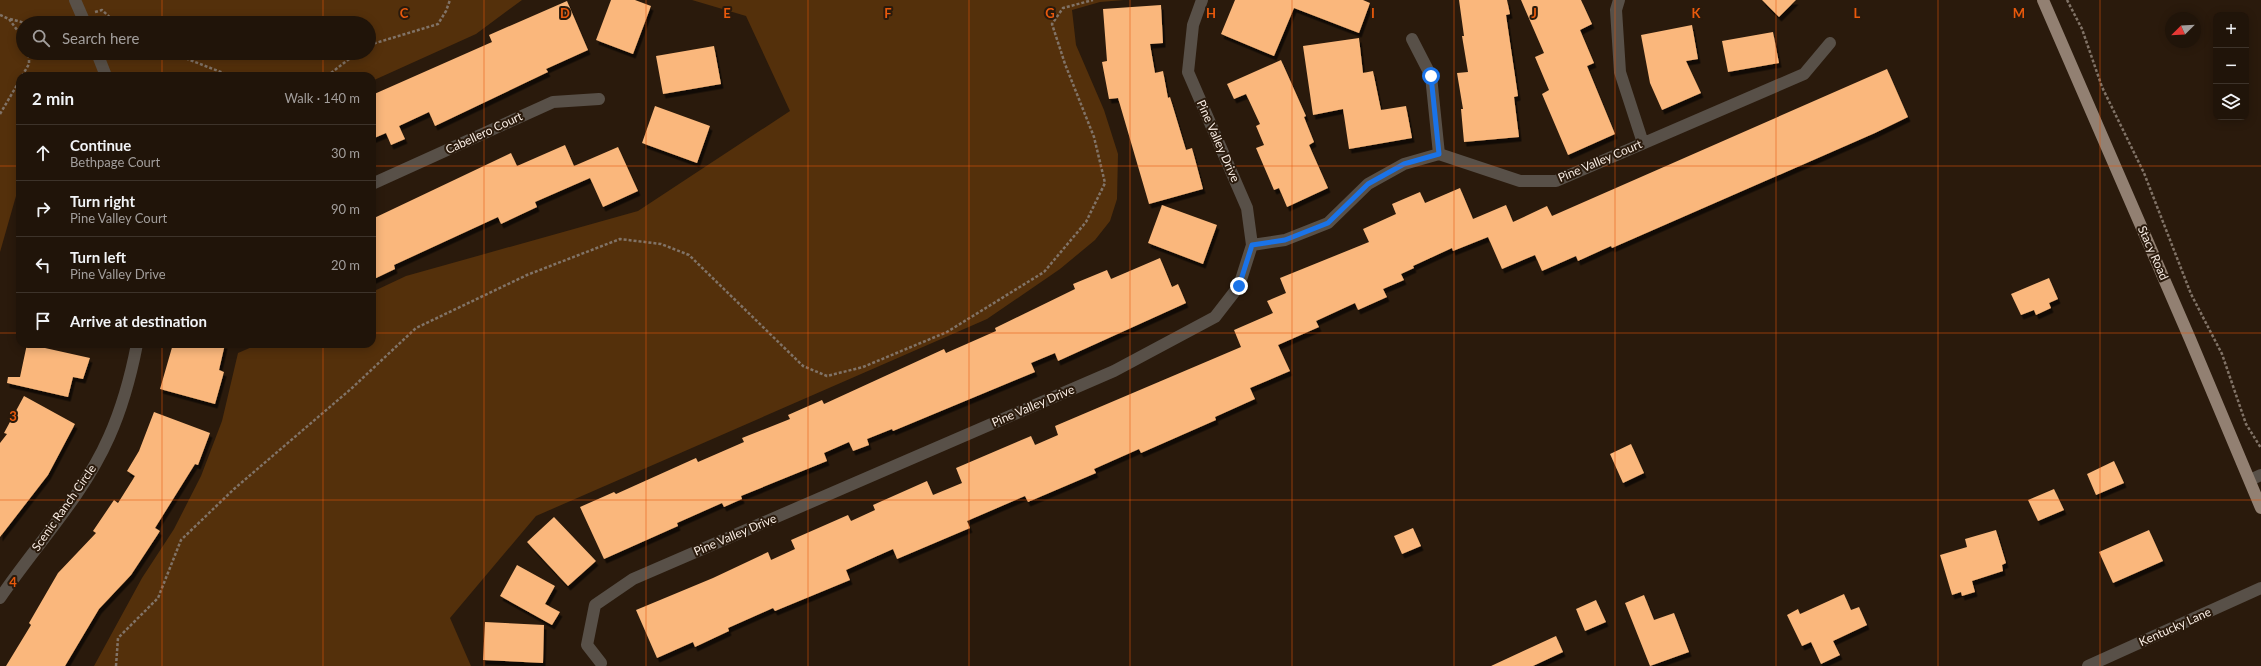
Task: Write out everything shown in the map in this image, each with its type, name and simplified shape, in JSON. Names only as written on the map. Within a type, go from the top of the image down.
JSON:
[{"type":"main road","name":"Stacy Road","points":[[2043,0],[2190,339],[2261,508]]},
{"type":"street","points":[[75,0],[82,16]]},
{"type":"street","name":"Pine Valley Drive","points":[[602,662],[587,645],[595,605],[633,579],[1114,371],[1215,317],[1239,286],[1252,245],[1248,208],[1188,72],[1192,25],[1202,0]]},
{"type":"street","points":[[1619,0],[1616,10],[1620,72],[1643,143]]},
{"type":"street","points":[[1252,245],[1285,240],[1328,223],[1368,184],[1404,164],[1439,154],[1431,76],[1412,39]]},
{"type":"street","name":"Pine Valley Court","points":[[1439,154],[1520,181],[1556,181],[1804,74],[1830,43]]},
{"type":"street","points":[[100,60],[104,72]]},
{"type":"street","name":"Cabellero Court","points":[[376,182],[553,102],[599,100]]},
{"type":"street","name":"Scenic Ranch Circle","points":[[0,598],[78,492],[96,463],[110,437],[132,370],[136,348]]},
{"type":"street","points":[[2250,480],[2261,475]]},
{"type":"street","name":"Kentucky Lane","points":[[2088,666],[2261,588]]},
{"type":"path","points":[[376,43],[438,24],[446,11],[450,0]]},
{"type":"path","points":[[116,666],[118,638],[158,598],[181,540],[234,489],[352,388],[416,328],[527,275],[620,239],[661,244],[689,255],[803,366],[827,376],[863,367],[947,332],[1044,272],[1086,222],[1105,183],[1094,137],[1052,24],[1063,8],[1093,0]]},
{"type":"path","points":[[2067,0],[2082,29],[2102,87],[2141,166],[2188,287],[2222,354],[2246,424],[2261,448]]},
{"type":"path","points":[[0,15],[16,21]]},
{"type":"path","points":[[9,19],[16,28]]},
{"type":"path","points":[[24,72],[29,64],[29,60]]},
{"type":"path","points":[[190,60],[220,72]]},
{"type":"path","points":[[332,72],[348,60]]},
{"type":"path","points":[[0,114],[16,87]]},
{"type":"shaded area","points":[[0,0],[522,0],[476,34],[376,79],[376,72],[16,72],[16,196],[0,252]]},
{"type":"shaded area","points":[[692,0],[1124,0],[1100,2],[1072,10],[1076,45],[1104,110],[1118,154],[1117,199],[1110,221],[1095,240],[1060,269],[987,319],[536,516],[450,618],[471,666],[94,666],[142,578],[174,529],[201,476],[222,421],[238,353],[250,348],[376,348],[376,290],[406,276],[638,211],[790,111],[746,16]]},
{"type":"building","points":[[611,0],[635,0],[651,6],[633,54],[596,40]]},
{"type":"building","points":[[1235,0],[1363,0],[1370,3],[1359,33],[1294,8],[1274,56],[1221,34]]},
{"type":"building","points":[[1459,0],[1507,0],[1510,14],[1506,15],[1518,96],[1514,97],[1519,137],[1464,142],[1461,109],[1463,109],[1457,73],[1468,72],[1462,36],[1464,36]]},
{"type":"building","points":[[1521,0],[1581,0],[1592,24],[1580,30],[1594,63],[1587,66],[1615,134],[1568,155],[1542,94],[1549,90],[1535,57],[1544,53]]},
{"type":"building","points":[[1762,0],[1796,0],[1779,17]]},
{"type":"building","points":[[567,1],[588,50],[546,69],[548,72],[435,126],[429,112],[399,126],[405,139],[391,145],[386,133],[376,137],[376,93],[492,42],[489,35]]},
{"type":"building","points":[[1161,5],[1163,43],[1150,44],[1155,73],[1163,71],[1168,98],[1170,97],[1186,150],[1192,148],[1203,189],[1149,204],[1118,98],[1109,99],[1102,62],[1107,61],[1103,9]]},
{"type":"building","points":[[1692,25],[1698,59],[1686,61],[1701,93],[1662,110],[1650,83],[1641,35]]},
{"type":"building","points":[[1773,32],[1779,63],[1728,72],[1722,41]]},
{"type":"building","points":[[1359,38],[1363,73],[1373,71],[1381,110],[1406,106],[1412,138],[1349,149],[1343,109],[1313,115],[1303,46]]},
{"type":"building","points":[[714,46],[721,84],[663,94],[656,56]]},
{"type":"building","points":[[1281,60],[1306,116],[1304,117],[1314,142],[1309,145],[1328,188],[1287,207],[1279,188],[1274,190],[1256,148],[1264,145],[1256,126],[1260,124],[1246,94],[1234,99],[1227,84]]},
{"type":"building","points":[[1887,69],[1908,117],[1875,133],[1612,248],[1611,246],[1578,261],[1576,256],[1542,271],[1535,255],[1502,269],[1488,237],[1453,251],[1452,248],[1413,266],[1414,268],[1401,274],[1404,280],[1383,289],[1387,297],[1358,310],[1355,303],[1316,321],[1319,327],[1278,345],[1290,371],[1250,388],[1255,399],[1215,417],[1216,420],[1141,453],[1139,449],[1094,469],[1096,473],[1028,502],[1025,496],[967,521],[970,528],[897,559],[893,549],[846,570],[850,580],[775,611],[773,608],[728,628],[729,631],[695,647],[693,642],[657,658],[636,610],[713,578],[768,552],[771,560],[795,549],[791,540],[848,515],[851,521],[875,510],[873,505],[927,481],[933,495],[962,483],[956,468],[1031,436],[1035,445],[1058,435],[1055,426],[1241,347],[1234,330],[1273,313],[1267,301],[1286,293],[1280,278],[1369,242],[1363,229],[1396,214],[1392,204],[1420,192],[1425,203],[1460,188],[1473,219],[1506,205],[1513,222],[1547,206],[1552,216]]},
{"type":"building","points":[[655,106],[710,126],[697,163],[642,143]]},
{"type":"building","points":[[565,145],[574,166],[618,147],[638,191],[603,207],[590,178],[535,202],[537,207],[501,224],[498,217],[394,265],[395,269],[376,278],[376,217],[511,153],[517,166]]},
{"type":"building","points":[[1162,205],[1217,225],[1203,264],[1148,243]]},
{"type":"building","points":[[1160,258],[1172,287],[1178,284],[1186,303],[1058,361],[1055,353],[1031,363],[1035,372],[893,431],[892,429],[867,439],[869,445],[853,451],[849,442],[824,453],[827,461],[741,496],[742,499],[724,507],[722,503],[677,523],[678,526],[604,559],[580,507],[614,492],[616,494],[696,458],[698,462],[744,442],[742,438],[790,419],[788,415],[822,400],[824,404],[944,349],[946,353],[996,331],[995,328],[1075,289],[1073,284],[1107,270],[1111,279]]},
{"type":"building","points":[[2049,278],[2058,299],[2049,303],[2051,308],[2036,315],[2034,310],[2021,315],[2011,294]]},
{"type":"building","points":[[26,348],[45,348],[90,358],[83,379],[73,377],[68,397],[7,383],[8,377],[20,377]]},
{"type":"building","points":[[172,348],[224,348],[219,370],[224,372],[215,404],[160,389]]},
{"type":"building","points":[[24,396],[75,424],[48,475],[0,537],[0,443],[7,434],[4,433]]},
{"type":"building","points":[[154,412],[210,433],[198,465],[195,464],[155,528],[160,531],[131,575],[99,609],[65,666],[6,666],[31,625],[29,623],[58,573],[96,533],[93,531],[114,500],[118,503],[135,476],[127,471],[139,451]]},
{"type":"building","points":[[1631,444],[1644,473],[1623,483],[1610,454]]},
{"type":"building","points":[[2114,461],[2124,483],[2096,495],[2087,474]]},
{"type":"building","points":[[2054,489],[2064,510],[2038,521],[2028,500]]},
{"type":"building","points":[[554,517],[596,561],[568,586],[527,542]]},
{"type":"building","points":[[1413,528],[1421,546],[1402,554],[1394,536]]},
{"type":"building","points":[[1996,530],[2006,563],[2002,565],[2003,571],[1972,581],[1975,592],[1962,596],[1961,592],[1952,595],[1940,555],[1967,547],[1965,539]]},
{"type":"building","points":[[2149,530],[2163,561],[2113,583],[2099,552]]},
{"type":"building","points":[[517,565],[555,586],[545,604],[560,612],[552,625],[500,596]]},
{"type":"building","points":[[1844,594],[1851,610],[1859,607],[1867,625],[1833,641],[1840,655],[1821,664],[1811,642],[1802,646],[1787,615],[1798,609],[1800,614]]},
{"type":"building","points":[[1644,595],[1654,620],[1674,613],[1689,652],[1650,666],[1625,603]]},
{"type":"building","points":[[1596,600],[1606,622],[1585,631],[1576,609]]},
{"type":"building","points":[[485,622],[544,625],[543,663],[483,660]]},
{"type":"building","points":[[1556,636],[1563,652],[1533,666],[1491,666]]},
{"type":"route","points":[[1239,286],[1252,245],[1285,240],[1328,223],[1368,184],[1404,164],[1439,154],[1431,76]]}]
